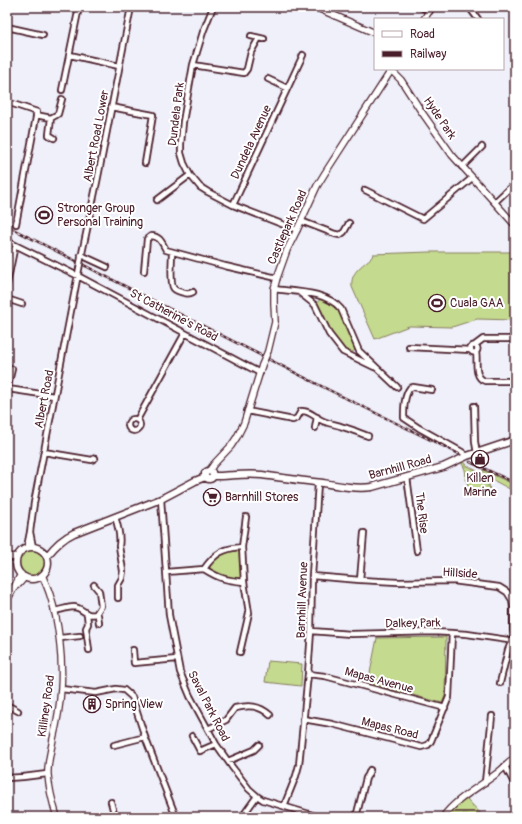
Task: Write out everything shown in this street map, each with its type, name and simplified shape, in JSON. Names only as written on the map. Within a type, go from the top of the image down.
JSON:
[{"type":"main road","name":"Barnhill Road","points":[[211,473],[225,476],[249,474],[365,488],[443,467],[467,456],[515,440]]},
{"type":"main road","points":[[45,554],[66,537],[74,533],[161,499],[195,480],[205,477],[206,473],[211,473]]},
{"type":"main road","points":[[30,547],[38,548],[45,554],[48,564],[45,572],[35,578],[23,576],[17,568],[16,559],[21,550],[30,547]]},
{"type":"main road","points":[[7,557],[16,559]]},
{"type":"main road","points":[[7,560],[16,559]]},
{"type":"street","points":[[62,90],[79,7]]},
{"type":"street","name":"Albert Road Lower","points":[[79,269],[131,7]]},
{"type":"street","name":"Dundela Park","points":[[213,7],[203,32],[193,65],[183,122],[181,153],[184,163],[190,175],[200,187],[208,192],[233,205],[298,230]]},
{"type":"street","points":[[315,7],[374,33]]},
{"type":"street","points":[[421,7],[431,9],[425,18]]},
{"type":"street","points":[[469,7],[477,18]]},
{"type":"street","points":[[7,27],[43,35]]},
{"type":"street","points":[[193,65],[244,73],[247,69],[251,52],[261,38],[251,36]]},
{"type":"street","points":[[70,55],[119,66]]},
{"type":"street","name":"Dundela Avenue","points":[[233,205],[303,55]]},
{"type":"street","name":"Hyde Park","points":[[391,70],[400,78],[452,155],[515,225]]},
{"type":"street","name":"Castlepark Road","points":[[211,473],[214,464],[231,446],[244,423],[262,365],[268,351],[275,322],[274,289],[287,250],[298,230],[317,186],[391,70]]},
{"type":"street","points":[[268,79],[287,88]]},
{"type":"street","points":[[36,115],[51,118],[58,114],[62,99]]},
{"type":"street","points":[[7,102],[37,112],[16,224]]},
{"type":"street","points":[[111,107],[153,115],[145,163]]},
{"type":"street","points":[[51,118],[49,135],[54,138]]},
{"type":"street","points":[[462,167],[482,147]]},
{"type":"street","points":[[157,200],[190,175]]},
{"type":"street","points":[[365,190],[423,219],[472,178]]},
{"type":"street","points":[[495,202],[515,184]]},
{"type":"street","points":[[302,221],[340,235],[344,232],[349,223]]},
{"type":"street","points":[[144,272],[147,239],[151,236],[155,236],[158,237],[166,250],[277,278]]},
{"type":"street","name":"St Catherine's Road","points":[[7,241],[78,276],[260,373]]},
{"type":"street","points":[[7,284],[16,245]]},
{"type":"street","points":[[170,251],[173,289],[188,294],[193,292]]},
{"type":"street","points":[[81,257],[107,267]]},
{"type":"street","name":"Albert Road","points":[[30,547],[30,532],[34,503],[79,269]]},
{"type":"street","points":[[274,289],[320,295],[337,304],[341,309],[359,350],[397,387]]},
{"type":"street","points":[[298,292],[315,305],[329,334],[343,352],[377,369]]},
{"type":"street","points":[[315,305],[320,295]]},
{"type":"street","points":[[7,299],[22,304]]},
{"type":"street","points":[[137,420],[185,333]]},
{"type":"street","points":[[471,350],[471,346],[475,345],[482,339],[515,339]]},
{"type":"street","points":[[475,345],[477,348],[478,376],[482,380],[515,381]]},
{"type":"street","points":[[409,347],[471,350],[476,352]]},
{"type":"street","points":[[354,358],[359,350]]},
{"type":"street","points":[[12,369],[7,390],[54,396]]},
{"type":"street","points":[[432,390],[413,387],[410,388],[407,393],[404,418],[419,428],[462,451],[467,456]]},
{"type":"street","points":[[474,406],[475,442],[478,453]]},
{"type":"street","points":[[247,411],[293,420],[297,418],[301,411],[304,411],[323,421],[368,436]]},
{"type":"street","points":[[315,428],[317,417]]},
{"type":"street","points":[[44,452],[92,460],[95,458]]},
{"type":"street","name":"The Rise","points":[[407,477],[417,551]]},
{"type":"street","name":"Barnhill Avenue","points":[[284,806],[299,765],[311,631],[312,576],[318,483]]},
{"type":"street","name":"Saval Park Road","points":[[161,499],[169,616],[177,659],[184,684],[216,744],[257,796],[263,800],[319,817]]},
{"type":"street","points":[[115,517],[119,527],[119,546],[123,567],[122,578],[118,588],[118,598]]},
{"type":"street","points":[[240,652],[249,613],[244,582],[242,547],[246,517]]},
{"type":"street","points":[[360,580],[364,533]]},
{"type":"street","points":[[204,569],[214,556],[222,551],[242,547]]},
{"type":"street","points":[[166,572],[204,569],[221,578],[231,581],[244,582]]},
{"type":"street","name":"Killiney Road","points":[[42,575],[50,596],[60,638],[62,668],[61,689],[48,774],[56,817]]},
{"type":"street","points":[[7,600],[23,576]]},
{"type":"street","name":"Hillside","points":[[312,576],[398,582],[453,581],[499,587],[507,592],[512,600],[514,607],[513,634],[515,641]]},
{"type":"street","points":[[94,585],[99,591],[101,606],[96,614]]},
{"type":"street","points":[[54,611],[76,607],[86,614],[96,614]]},
{"type":"street","points":[[86,614],[88,624],[86,628],[88,650]]},
{"type":"street","points":[[96,614],[98,615],[99,623]]},
{"type":"street","name":"Dalkey Park","points":[[311,631],[351,634],[433,632],[467,634],[515,641]]},
{"type":"street","name":"Mapas Road","points":[[303,719],[332,724],[423,746],[428,745],[449,697],[452,633]]},
{"type":"street","points":[[60,638],[80,636]]},
{"type":"street","points":[[500,683],[508,650],[510,645],[515,641]]},
{"type":"street","points":[[133,650],[134,663],[177,659]]},
{"type":"street","name":"Mapas Avenue","points":[[308,674],[325,676],[445,708]]},
{"type":"street","points":[[61,689],[96,693],[116,688],[124,690],[132,697],[145,737],[176,817]]},
{"type":"street","points":[[7,705],[18,711]]},
{"type":"street","points":[[208,729],[226,720],[235,708],[259,707],[270,715]]},
{"type":"street","points":[[485,782],[492,716]]},
{"type":"street","points":[[192,736],[200,752],[216,744]]},
{"type":"street","points":[[114,745],[145,737]]},
{"type":"street","points":[[228,761],[254,750],[259,745]]},
{"type":"street","points":[[443,817],[451,807],[515,758]]},
{"type":"street","points":[[505,766],[515,786]]},
{"type":"street","points":[[356,817],[366,778],[370,770]]},
{"type":"street","points":[[7,778],[48,774]]},
{"type":"street","points":[[242,817],[257,796]]},
{"type":"street","points":[[111,802],[115,817]]},
{"type":"green space","name":"Cuala GAA","points":[[429,252],[515,252],[515,320],[477,319],[452,327],[409,326],[375,339],[352,287],[355,273],[372,257],[373,254]]},
{"type":"green space","points":[[322,298],[338,307],[356,348],[353,352],[350,353],[340,346],[333,336],[317,306],[318,301]]},
{"type":"green space","points":[[464,461],[468,466],[480,473],[485,478],[490,488],[488,495],[485,496],[481,493],[471,493],[466,487],[468,482],[465,480],[466,475],[462,464]]},
{"type":"green space","points":[[483,470],[515,485],[515,492],[491,479],[482,471]]},
{"type":"green space","points":[[238,549],[240,555],[240,578],[224,576],[210,568],[212,560],[227,550]]},
{"type":"green space","points":[[31,550],[41,554],[45,564],[41,574],[31,578],[21,574],[17,564],[21,554]]},
{"type":"green space","points":[[446,637],[445,696],[442,703],[368,683],[377,638]]},
{"type":"green space","points":[[268,661],[302,664],[301,686],[265,682]]},
{"type":"green space","points":[[466,798],[484,817],[446,817],[456,806]]},
{"type":"railway","points":[[7,226],[329,390],[459,454]]},
{"type":"railway","points":[[470,462],[515,483]]},
{"type":"place","name":"Stronger Group Personal Training","points":[[44,215]]},
{"type":"place","name":"Cuala GAA","points":[[437,303]]},
{"type":"place","name":"Killen Marine","points":[[480,459]]},
{"type":"place","name":"Barnhill Stores","points":[[212,497]]},
{"type":"place","name":"Spring View","points":[[92,704]]}]
